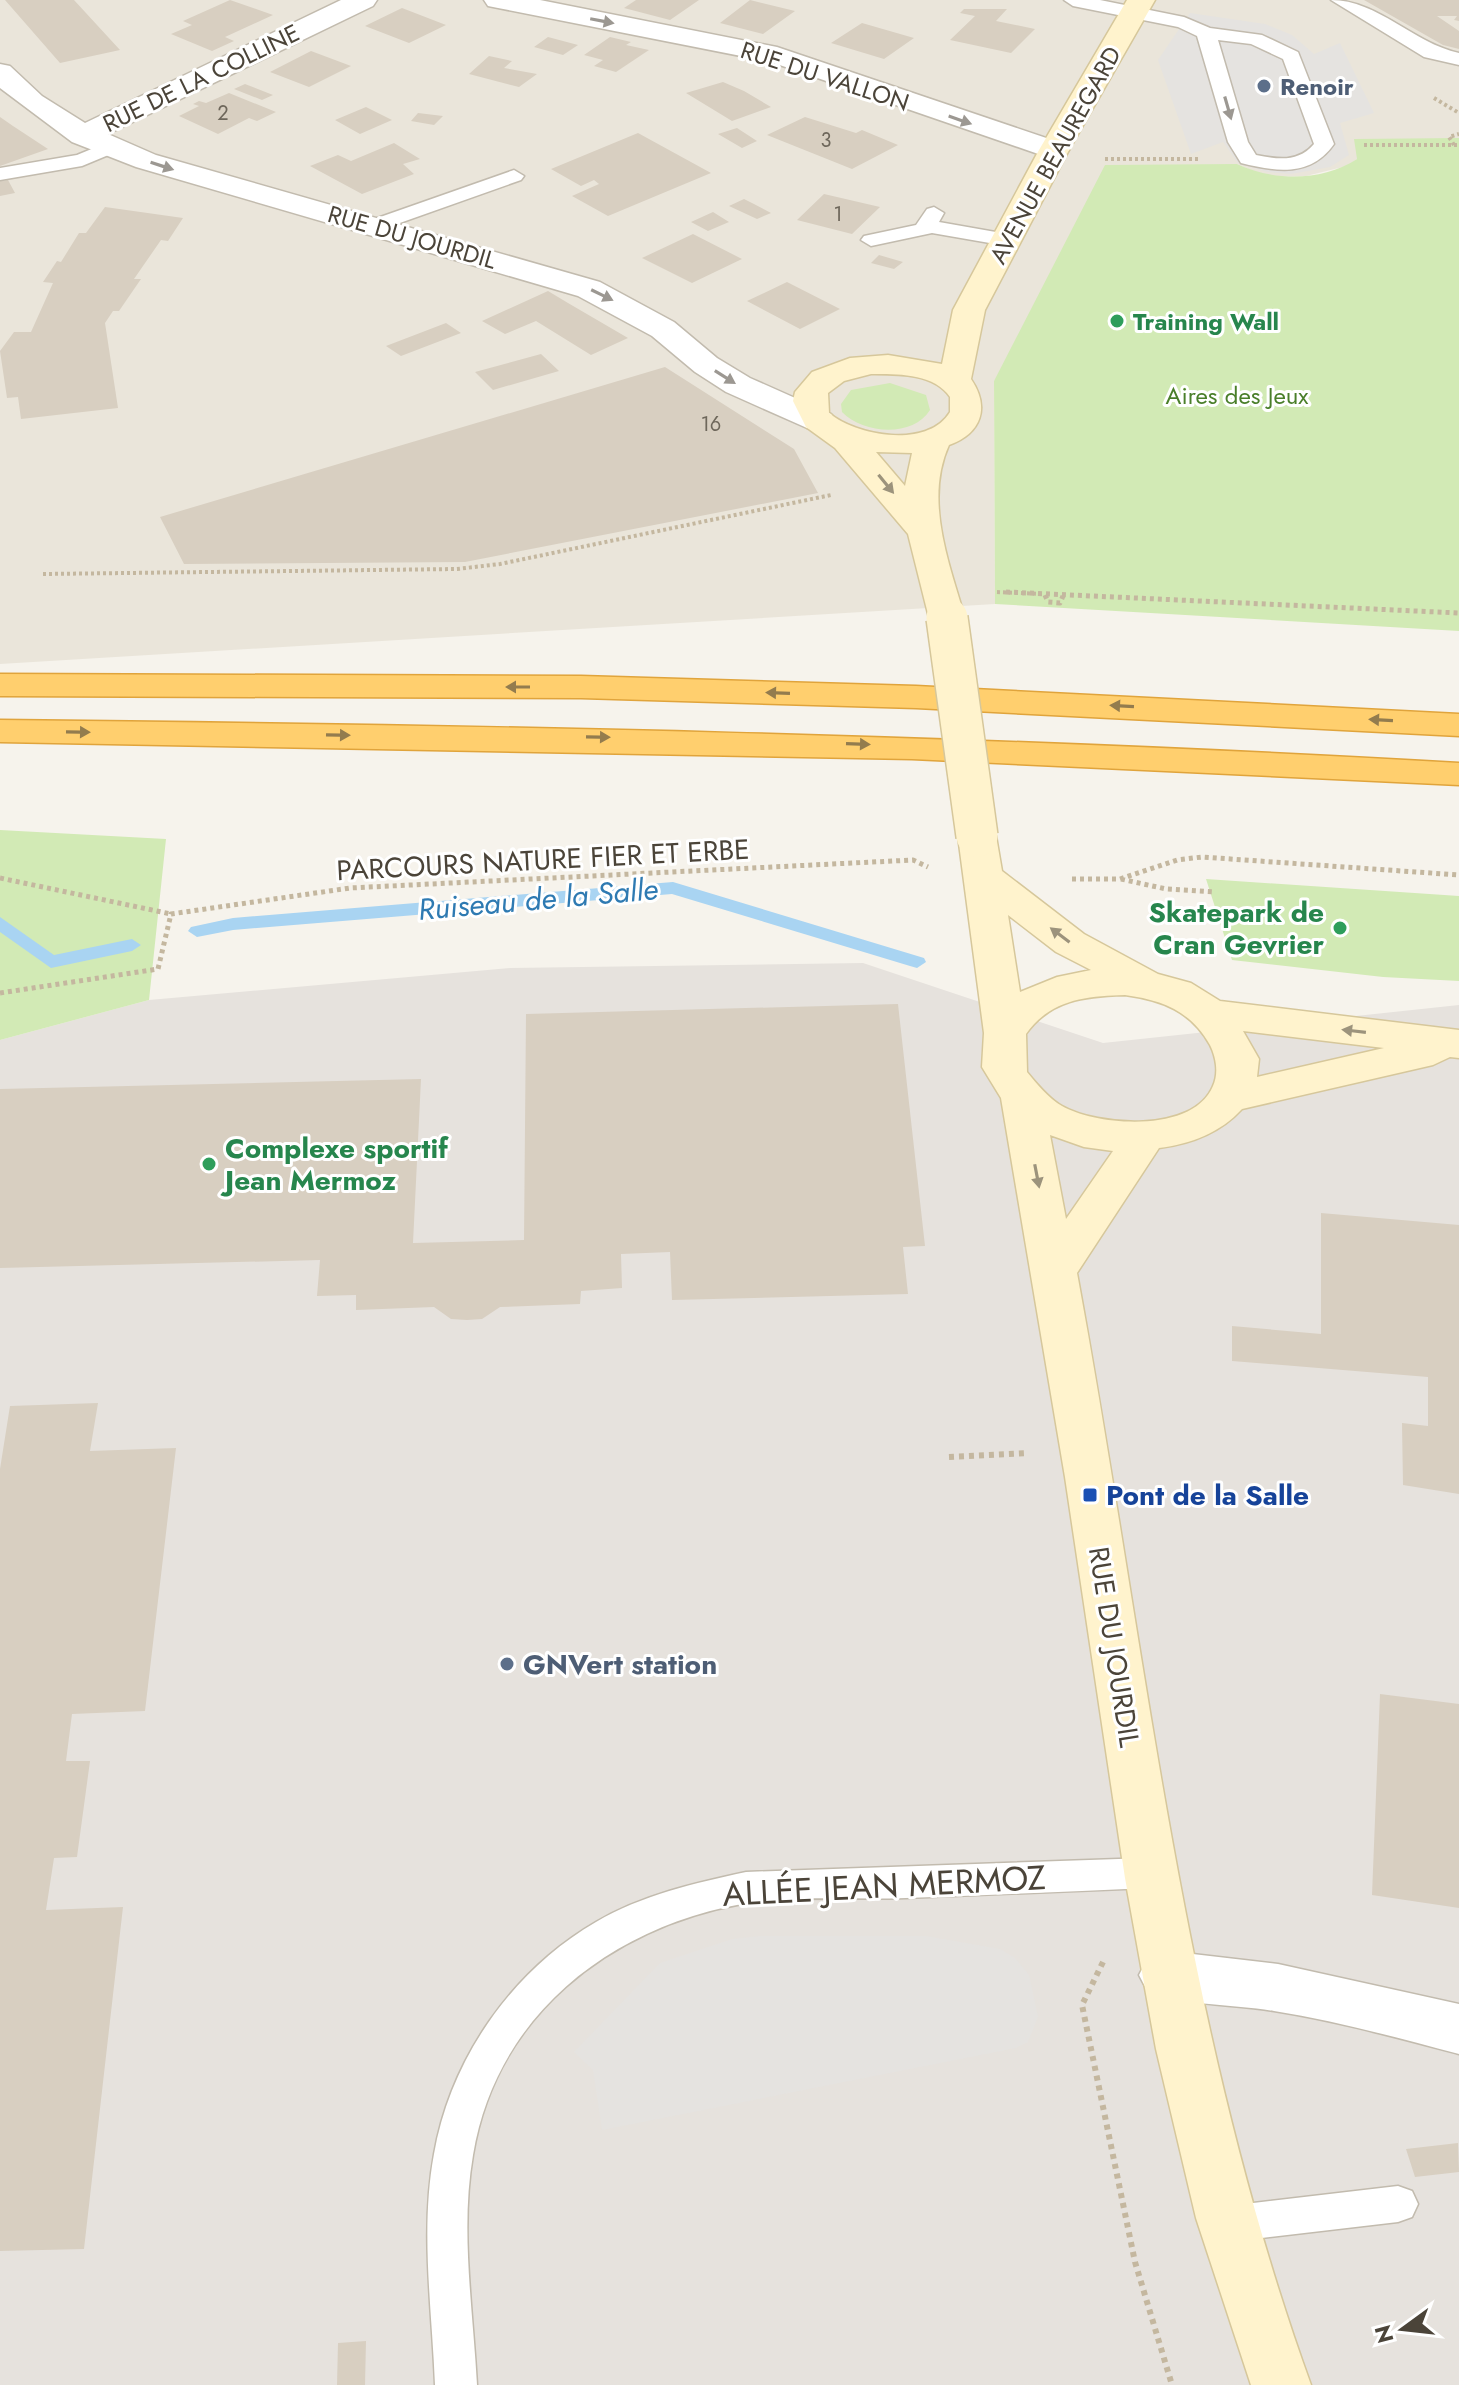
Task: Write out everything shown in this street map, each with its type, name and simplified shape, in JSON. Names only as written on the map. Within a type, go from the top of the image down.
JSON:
[{"type":"highway","points":[[0,685],[597,687],[916,697],[1459,725]]},
{"type":"highway","points":[[0,731],[663,738],[982,748],[1459,774]]},
{"type":"street","name":"RUE DE LA COLLINE","points":[[82,136],[363,0]]},
{"type":"street","name":"RUE DU VALLON","points":[[498,0],[777,55],[1054,150]]},
{"type":"street","name":"AVENUE BEAUREGARD","points":[[954,383],[969,310],[1135,5]]},
{"type":"street","name":"RUE DU JOURDIL","points":[[0,72],[16,91],[82,136],[111,147],[192,176],[589,289],[663,329],[706,365],[738,385],[831,429],[885,484],[926,534]]},
{"type":"street","name":"AVENUE BEAUREGARD","points":[[883,363],[969,310]]},
{"type":"street","points":[[883,363],[923,368],[954,383],[966,397],[966,412],[955,427],[935,438],[906,444],[873,444],[831,429],[811,410],[814,388],[826,377],[845,369],[883,363]]},
{"type":"street","name":"RUE DU JOURDIL","points":[[935,438],[923,457],[926,534],[943,604]]},
{"type":"street","points":[[943,604],[1005,1033],[1003,1066],[1022,1099],[1055,1122],[1097,1137],[1143,1140],[1197,1126],[1233,1097],[1459,1045]]},
{"type":"street","points":[[980,856],[1070,943],[1211,1013],[1234,1039],[1242,1069],[1233,1097]]},
{"type":"street","points":[[1005,1033],[1026,1006],[1062,988],[1106,981],[1154,986]]},
{"type":"street","points":[[1211,1013],[1459,1045]]},
{"type":"street","name":"RUE DU JOURDIL","points":[[1022,1099],[1055,1270],[1148,1873],[1167,1975],[1191,2088],[1228,2224],[1281,2385]]},
{"type":"street","points":[[1055,1270],[1143,1140]]},
{"type":"street","points":[[1167,1975],[1227,1978],[1364,2004],[1459,2029]]},
{"type":"lane","points":[[1073,0],[1135,5],[1206,33],[1255,39],[1291,56],[1324,144],[1317,157],[1307,163],[1277,165],[1248,159],[1238,142],[1206,33]]},
{"type":"lane","points":[[1340,0],[1431,53],[1459,59]]},
{"type":"lane","points":[[0,174],[82,160],[111,147]]},
{"type":"lane","points":[[373,226],[514,176]]},
{"type":"lane","points":[[871,240],[924,230],[930,220],[1007,240]]},
{"type":"lane","name":"ALLÉE JEAN MERMOZ","points":[[456,2385],[449,2209],[453,2154],[467,2102],[489,2054],[520,2010],[556,1972],[597,1941],[644,1916],[693,1899],[746,1888],[1148,1873]]},
{"type":"lane","points":[[1228,2224],[1398,2204]]},
{"type":"path","points":[[1456,146],[1449,137],[1459,134]]},
{"type":"path","points":[[1324,144],[1456,146]]},
{"type":"path","points":[[1054,150],[1095,159],[1248,159]]},
{"type":"path","points":[[43,574],[457,569],[500,564],[885,484]]},
{"type":"path","points":[[943,604],[1045,595],[1459,613]]},
{"type":"path","points":[[1107,880],[1120,879],[1177,860],[1202,857],[1459,875]]},
{"type":"path","name":"PARCOURS NATURE FIER ET ERBE","points":[[171,914],[350,888],[913,860],[940,872]]},
{"type":"path","points":[[0,878],[171,914],[158,969],[0,993]]},
{"type":"path","points":[[1120,879],[1166,889],[1215,892]]},
{"type":"path","points":[[949,1457],[1010,1454]]},
{"type":"path","points":[[1148,1873],[1082,2005],[1135,2262],[1172,2385]]},
{"type":"shaded area","points":[[0,0],[1459,0],[1459,138],[1357,154],[1357,159],[1347,166],[1306,176],[1278,177],[1237,164],[994,381],[995,604],[0,664]]},
{"type":"shaded area","name":"Renoir","points":[[1190,13],[1265,24],[1292,35],[1314,54],[1340,43],[1374,113],[1340,123],[1349,155],[1330,167],[1291,174],[1267,172],[1238,163],[1223,142],[1191,154],[1158,60]]},
{"type":"shaded area","points":[[863,963],[1103,1043],[1459,1005],[1459,2385],[0,2385],[0,1040],[149,1000],[510,968]]},
{"type":"shaded area","points":[[760,1936],[926,1936],[1000,1949],[1015,1958],[1029,1975],[1038,2017],[1028,2042],[1016,2048],[602,2130],[593,2070],[574,2052],[660,1963],[732,1939]]},
{"type":"green space","name":"Aires des Jeux","points":[[1459,138],[1459,631],[995,604],[994,381],[1105,165],[1237,164],[1266,174],[1313,175],[1343,167],[1357,159],[1354,139]]},
{"type":"green space","points":[[890,383],[926,395],[930,410],[912,425],[888,430],[862,425],[842,412],[841,404],[851,390]]},
{"type":"green space","points":[[0,830],[166,839],[149,1000],[0,1040]]},
{"type":"green space","name":"Skatepark de Cran Gevrier","points":[[1206,879],[1459,896],[1459,981],[1383,977],[1232,960]]},
{"type":"building","points":[[5,0],[74,0],[120,50],[60,63]]},
{"type":"building","points":[[230,0],[273,15],[225,37],[234,41],[212,51],[171,34],[192,25],[183,21]]},
{"type":"building","points":[[636,0],[699,0],[670,20],[624,8]]},
{"type":"building","points":[[750,0],[795,11],[763,34],[720,23]]},
{"type":"building","points":[[1364,0],[1459,0],[1459,21],[1454,20],[1457,16],[1437,16],[1459,31],[1459,49],[1443,45]]},
{"type":"building","points":[[402,8],[446,25],[409,43],[365,26]]},
{"type":"building","points":[[964,9],[1007,9],[996,21],[1035,29],[1011,53],[950,40],[975,16],[960,13]]},
{"type":"building","points":[[862,23],[914,38],[884,59],[831,43]]},
{"type":"building","points":[[548,37],[578,45],[563,55],[534,47]]},
{"type":"building","points":[[610,37],[631,42],[626,45],[649,50],[616,72],[594,66],[603,60],[584,55]]},
{"type":"building","points":[[311,51],[351,66],[309,87],[270,72]]},
{"type":"building","points":[[489,56],[512,61],[504,68],[537,74],[519,87],[469,74]]},
{"type":"building","points":[[723,82],[771,107],[732,121],[686,93]]},
{"type":"building","points":[[245,84],[273,95],[262,100],[234,89]]},
{"type":"building","points":[[229,93],[276,112],[257,121],[249,118],[218,134],[179,116],[199,106],[193,104],[199,101],[206,103]]},
{"type":"building","points":[[366,107],[392,120],[360,134],[335,120]]},
{"type":"building","points":[[418,113],[443,116],[434,125],[411,121]]},
{"type":"building","points":[[0,117],[13,126],[48,149],[0,166]]},
{"type":"building","points":[[805,117],[856,133],[862,130],[898,145],[852,169],[767,135]]},
{"type":"building","points":[[737,128],[757,141],[742,148],[718,134]]},
{"type":"building","points":[[638,133],[711,173],[608,216],[572,196],[599,184],[594,180],[581,186],[551,169]]},
{"type":"building","points":[[394,143],[420,159],[403,164],[414,174],[362,194],[310,166],[338,155],[351,161]]},
{"type":"building","points":[[8,180],[15,193],[0,196],[0,181]]},
{"type":"building","points":[[824,194],[880,207],[852,234],[797,220]]},
{"type":"building","points":[[744,199],[771,213],[757,219],[729,206]]},
{"type":"building","points":[[105,207],[183,218],[168,241],[161,240],[134,279],[141,279],[119,311],[113,311],[105,323],[118,408],[21,419],[18,397],[7,398],[0,351],[14,332],[31,332],[53,283],[43,282],[57,261],[61,262],[79,233],[86,233]]},
{"type":"building","points":[[713,212],[729,222],[708,231],[691,222]]},
{"type":"building","points":[[693,234],[742,259],[692,283],[642,258]]},
{"type":"building","points":[[879,255],[903,262],[894,269],[871,263]]},
{"type":"building","points":[[787,282],[840,309],[800,329],[747,301]]},
{"type":"building","points":[[548,291],[628,338],[591,355],[536,321],[505,334],[482,321]]},
{"type":"building","points":[[446,323],[461,333],[401,356],[386,346]]},
{"type":"building","points":[[541,354],[559,371],[493,390],[475,372]]},
{"type":"building","points":[[665,367],[794,449],[818,493],[465,562],[184,564],[160,517]]},
{"type":"building","name":"Complexe sportif Jean Mermoz","points":[[898,1004],[925,1246],[903,1247],[908,1294],[672,1300],[670,1252],[621,1254],[622,1288],[581,1291],[580,1304],[500,1307],[482,1319],[467,1320],[451,1319],[434,1307],[356,1310],[356,1295],[317,1296],[320,1260],[0,1268],[0,1089],[421,1079],[413,1243],[524,1240],[526,1014]]},
{"type":"building","points":[[1321,1213],[1459,1225],[1459,1494],[1403,1485],[1402,1423],[1428,1426],[1428,1377],[1232,1361],[1232,1326],[1321,1334]]},
{"type":"building","points":[[98,1403],[90,1451],[176,1448],[145,1711],[72,1714],[66,1761],[90,1761],[77,1857],[54,1858],[46,1910],[123,1907],[84,2249],[0,2251],[0,1469],[10,1406]]},
{"type":"building","points":[[1380,1694],[1459,1704],[1459,1908],[1372,1895]]},
{"type":"building","points":[[1458,2143],[1459,2172],[1415,2177],[1406,2149]]},
{"type":"building","points":[[366,2341],[365,2385],[337,2385],[338,2343]]},
{"type":"waterway","name":"Ruiseau de la Salle","points":[[197,931],[233,924],[673,888],[917,962]]},
{"type":"waterway","name":"Ruiseau de la Salle","points":[[0,923],[51,962],[132,945]]},
{"type":"place","name":"Renoir","points":[[1264,86]]},
{"type":"place","name":"Training Wall","points":[[1117,321]]},
{"type":"place","name":"Skatepark de Cran Gevrier","points":[[1340,928]]},
{"type":"place","name":"Complexe sportif Jean Mermoz","points":[[209,1164]]},
{"type":"place","name":"Pont de la Salle","points":[[1090,1495]]},
{"type":"place","name":"GNVert station","points":[[507,1664]]}]
